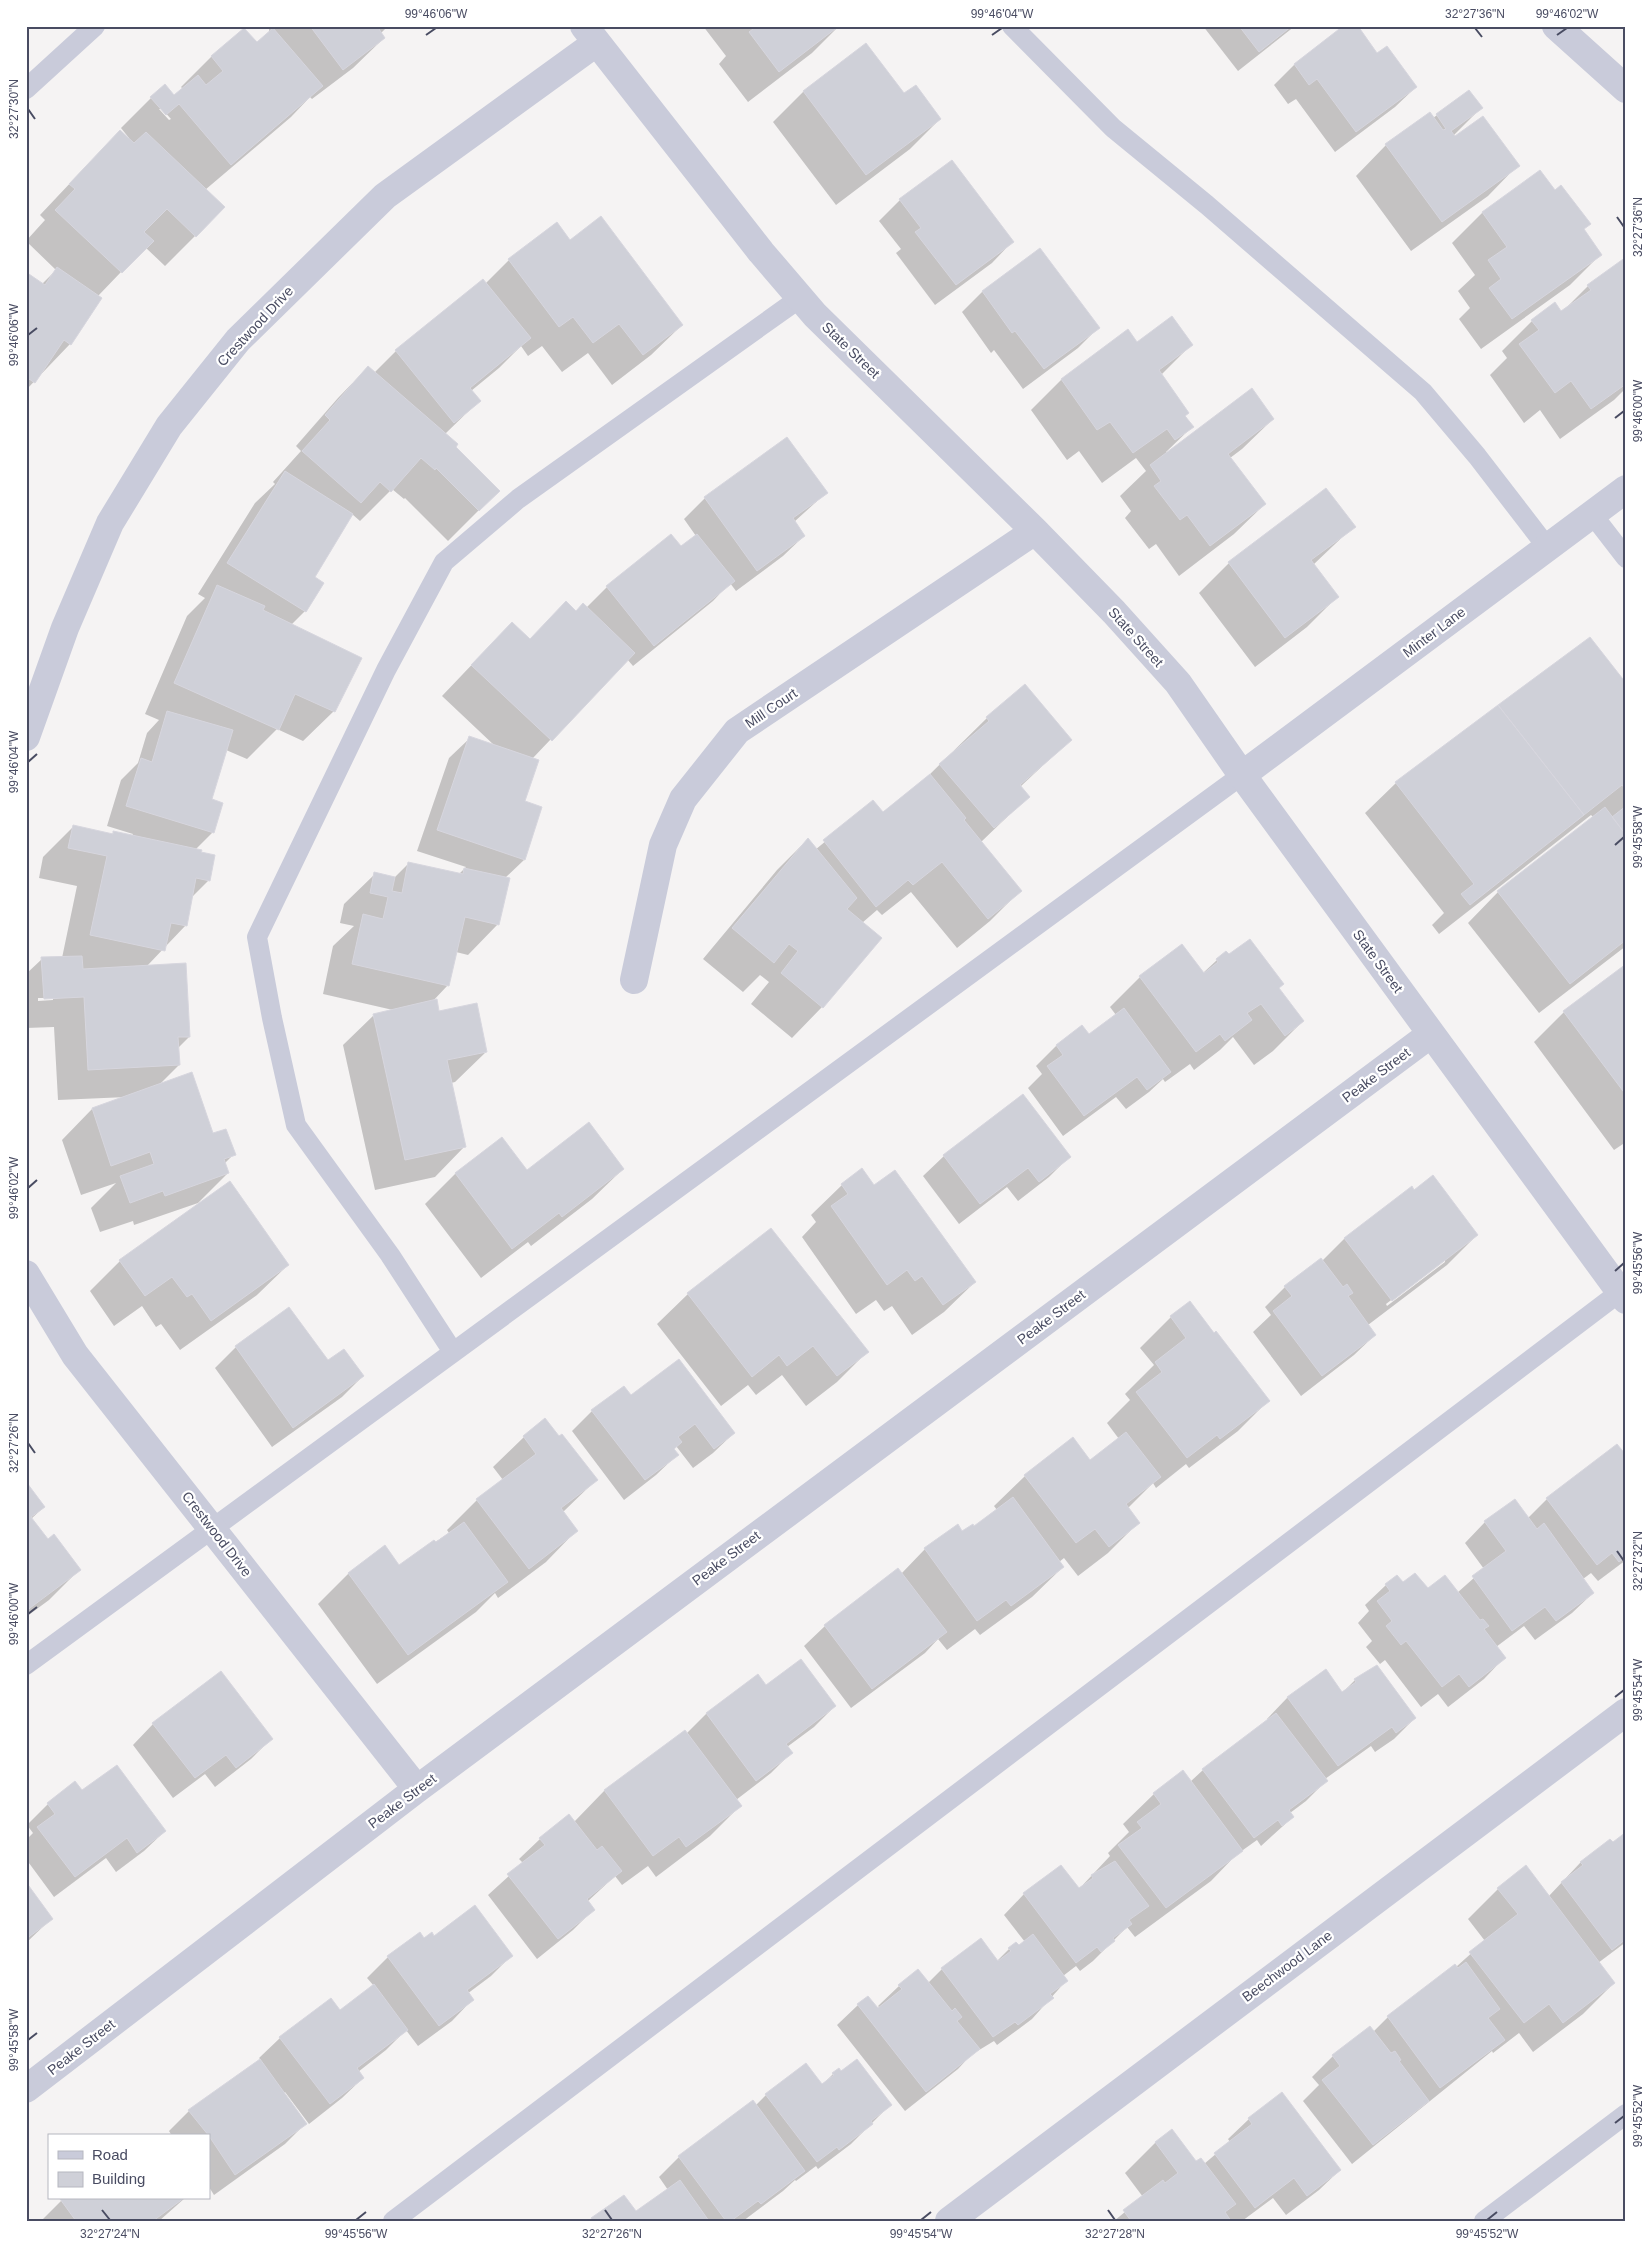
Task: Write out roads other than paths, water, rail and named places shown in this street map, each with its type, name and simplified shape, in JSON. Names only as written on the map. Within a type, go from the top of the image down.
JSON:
[{"type":"street","points":[[1556,26],[1626,89]]},
{"type":"street","name":"State Street","points":[[590,34],[761,252],[815,315],[1034,530],[1114,612],[1178,683],[1242,775],[1623,1296]]},
{"type":"street","name":"Crestwood Drive","points":[[26,737],[65,628],[110,523],[169,426],[238,340],[319,258],[385,196],[590,34]]},
{"type":"street","name":"Minter Lane","points":[[1242,775],[1626,489]]},
{"type":"street","name":"Mill Court","points":[[634,980],[663,845],[683,799],[737,731],[1034,530]]},
{"type":"street","name":"Peake Street","points":[[26,2089],[417,1789],[1431,1034]]},
{"type":"street","name":"Crestwood Drive","points":[[26,1274],[75,1355],[417,1789]]},
{"type":"street","name":"Beechwood Lane","points":[[949,2221],[1626,1712]]},
{"type":"lane","points":[[26,89],[95,26]]},
{"type":"lane","points":[[1012,26],[1113,128],[1207,205],[1423,392],[1477,456],[1547,547]]},
{"type":"lane","points":[[453,1352],[390,1255],[296,1125],[272,1018],[257,937],[386,670],[444,562],[518,499],[800,298]]},
{"type":"lane","points":[[1592,514],[1626,558]]},
{"type":"lane","points":[[26,1665],[1242,775]]},
{"type":"lane","points":[[393,2221],[1623,1296]]},
{"type":"lane","points":[[1484,2221],[1626,2114]]}]
